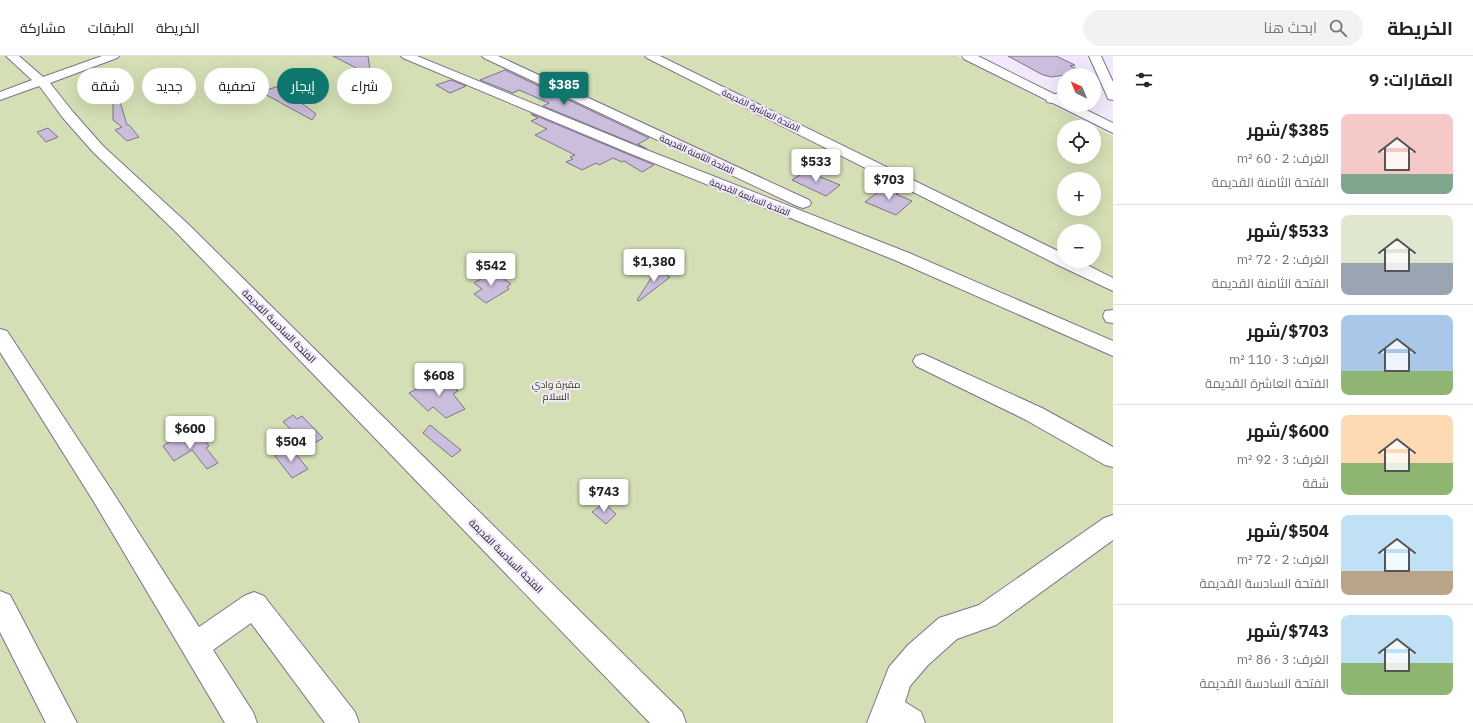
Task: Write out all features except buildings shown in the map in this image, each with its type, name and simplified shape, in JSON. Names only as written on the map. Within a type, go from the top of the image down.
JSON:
[{"type":"main road","points":[[968,56],[1057,96]]},
{"type":"main road","points":[[984,56],[1057,95]]},
{"type":"main road","points":[[1085,112],[1113,129]]},
{"type":"main road","points":[[1096,112],[1113,120]]},
{"type":"street","name":"الفتحة السادسة القديمة","points":[[12,56],[41,82],[98,149],[182,228],[671,723]]},
{"type":"street","points":[[0,96],[113,56]]},
{"type":"street","name":"الفتحة السابعة القديمة","points":[[407,56],[628,148],[903,257],[1113,349]]},
{"type":"street","name":"الفتحة الثامنة القديمة","points":[[488,56],[806,205],[903,257]]},
{"type":"street","name":"الفتحة العاشرة القديمة","points":[[651,56],[1057,258]]},
{"type":"street","points":[[1095,56],[1113,96]]},
{"type":"street","name":"الفتحة العاشرة القديمة","points":[[1078,268],[1113,285]]},
{"type":"street","points":[[0,336],[102,494],[242,723]]},
{"type":"street","points":[[923,361],[1034,414],[1113,458]]},
{"type":"street","points":[[893,718],[899,677],[918,656],[949,628],[986,616],[1113,526]]},
{"type":"street","points":[[0,604],[62,723]]},
{"type":"street","points":[[195,646],[254,605],[344,723]]},
{"type":"green space","name":"مقبرة وادي السلام","points":[[0,56],[957,56],[1057,107],[1057,112],[1066,112],[1082,120],[1057,120],[1057,164],[1101,164],[1101,130],[1113,136],[1113,723],[0,723]]}]
